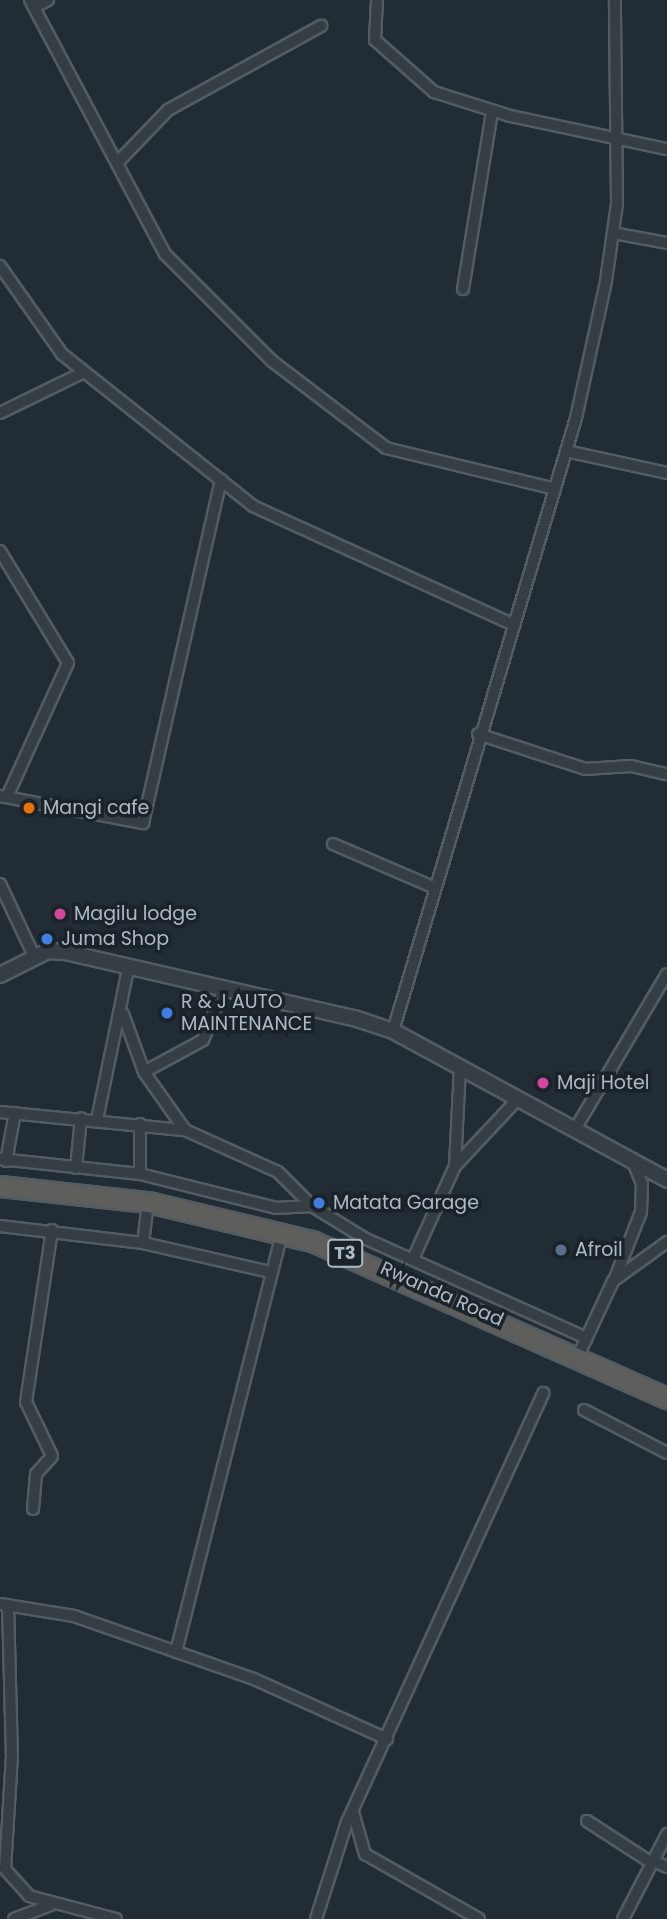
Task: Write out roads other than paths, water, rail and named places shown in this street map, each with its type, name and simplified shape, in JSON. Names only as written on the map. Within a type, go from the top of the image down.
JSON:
[{"type":"highway","name":"Rwanda Road","points":[[0,1186],[148,1202],[282,1233],[360,1258],[583,1346],[667,1398]]},
{"type":"street","points":[[48,0],[32,4],[172,263],[272,360],[368,439],[405,454],[555,489]]},
{"type":"street","points":[[377,0],[375,40],[434,92],[492,111],[667,149]]},
{"type":"street","points":[[393,1031],[478,734],[566,451],[613,233],[618,137],[615,0]]},
{"type":"street","points":[[118,162],[181,102],[321,26]]},
{"type":"street","points":[[463,289],[492,111]]},
{"type":"street","points":[[613,233],[667,243]]},
{"type":"street","points":[[0,266],[46,337],[84,372],[268,515],[514,625]]},
{"type":"street","points":[[0,413],[84,372]]},
{"type":"street","points":[[566,451],[667,473]]},
{"type":"street","points":[[0,551],[68,663],[3,796],[143,823],[220,480]]},
{"type":"street","points":[[478,734],[585,769],[631,766],[667,774]]},
{"type":"street","points":[[333,844],[433,887]]},
{"type":"street","points":[[0,884],[34,956]]},
{"type":"street","points":[[0,975],[34,956],[65,952],[393,1031],[667,1180]]},
{"type":"street","points":[[97,1120],[122,1014],[128,969]]},
{"type":"street","points":[[574,1131],[667,974]]},
{"type":"street","points":[[144,1072],[203,1040],[223,992]]},
{"type":"street","points":[[122,1014],[144,1072],[185,1130]]},
{"type":"street","points":[[455,1166],[460,1068]]},
{"type":"street","points":[[413,1259],[455,1166],[517,1100]]},
{"type":"street","points":[[0,1112],[185,1130],[278,1172],[312,1206],[583,1346],[641,1212],[642,1184],[633,1162]]},
{"type":"street","points":[[15,1113],[3,1160],[140,1174],[251,1204],[312,1206]]},
{"type":"street","points":[[76,1168],[81,1118]]},
{"type":"street","points":[[140,1124],[140,1174]]},
{"type":"street","points":[[143,1243],[148,1202]]},
{"type":"street","points":[[0,1226],[52,1230],[143,1243],[271,1272]]},
{"type":"street","points":[[33,1509],[36,1474],[52,1456],[26,1402],[52,1230]]},
{"type":"street","points":[[176,1652],[282,1233]]},
{"type":"street","points":[[613,1281],[667,1242]]},
{"type":"street","points":[[316,1919],[353,1812],[543,1393]]},
{"type":"street","points":[[584,1410],[667,1453]]},
{"type":"street","points":[[0,1873],[12,1755],[4,1604],[74,1616],[254,1679],[387,1739]]},
{"type":"street","points":[[353,1812],[365,1854],[479,1919]]},
{"type":"street","points":[[587,1821],[653,1862],[667,1867]]},
{"type":"street","points":[[624,1919],[667,1834]]},
{"type":"street","points":[[3,1853],[11,1884],[57,1904],[116,1919]]},
{"type":"street","points":[[15,1919],[27,1909],[57,1904]]},
{"type":"place","name":"Mangi cafe","points":[[29,808]]},
{"type":"place","name":"Magilu lodge","points":[[60,914]]},
{"type":"place","name":"Juma Shop","points":[[47,939]]},
{"type":"place","name":"R & J AUTO MAINTENANCE","points":[[167,1013]]},
{"type":"place","name":"Maji Hotel","points":[[543,1083]]},
{"type":"place","name":"Matata Garage","points":[[319,1203]]},
{"type":"place","name":"Afroil","points":[[561,1250]]}]
